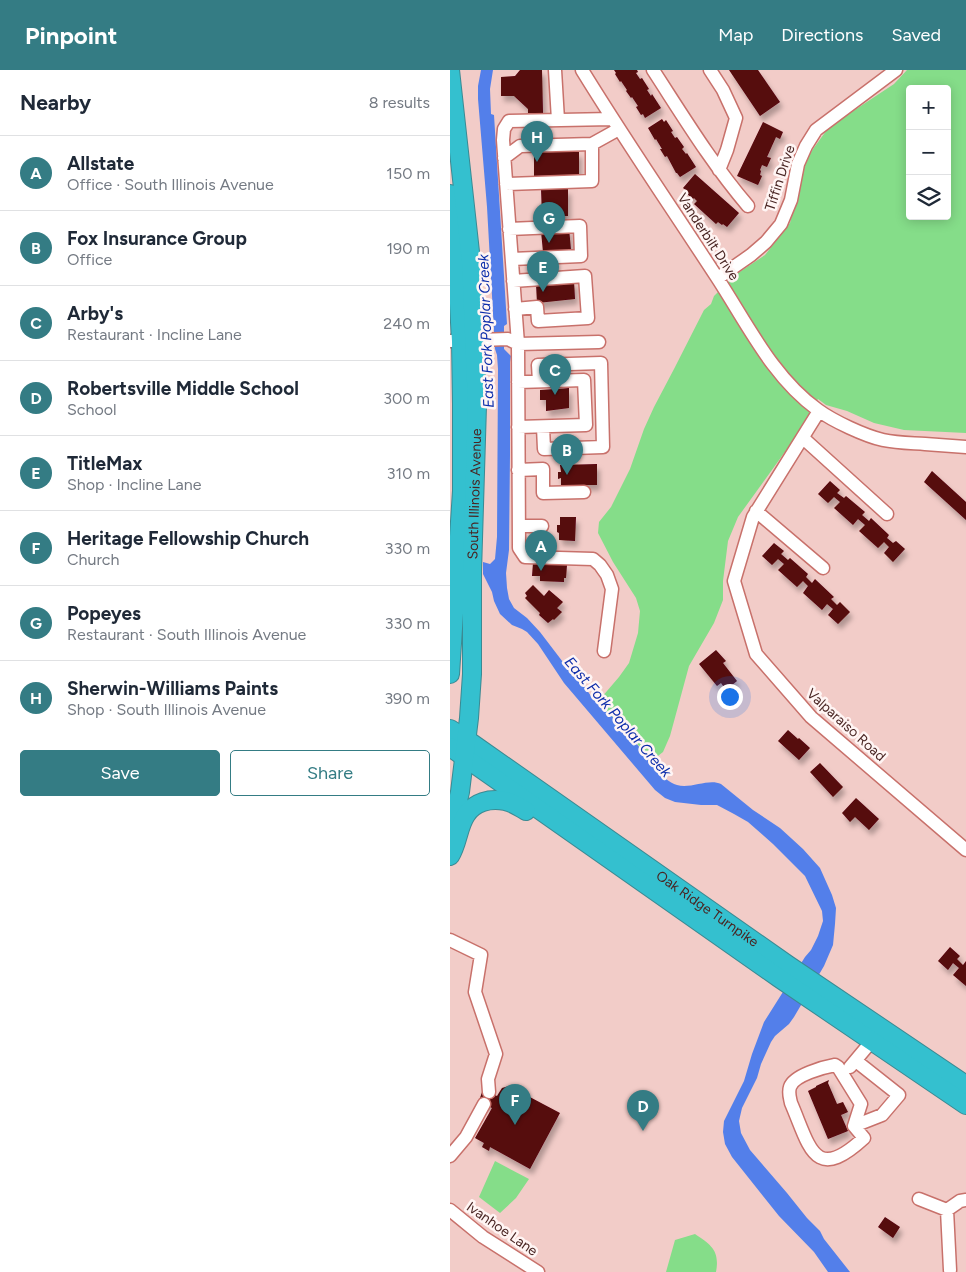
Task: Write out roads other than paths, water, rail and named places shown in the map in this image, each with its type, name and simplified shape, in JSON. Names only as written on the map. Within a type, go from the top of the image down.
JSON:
[{"type":"highway","name":"South Illinois Avenue","points":[[450,70],[471,261],[468,340],[462,404],[462,490],[454,550],[457,579],[450,674]]},
{"type":"highway","name":"South Illinois Avenue","points":[[450,194],[477,406],[472,572],[472,674],[466,739],[457,752],[460,792],[450,833]]},
{"type":"highway","points":[[450,598],[457,579]]},
{"type":"highway","points":[[469,718],[473,727],[482,737],[644,851],[715,913]]},
{"type":"highway","name":"Oak Ridge Turnpike","points":[[450,729],[715,913],[783,971]]},
{"type":"highway","name":"Oak Ridge Turnpike","points":[[457,752],[585,841],[877,1035],[966,1086]]},
{"type":"highway","points":[[450,856],[466,815],[477,804],[494,800],[506,801],[554,828],[585,841]]},
{"type":"highway","points":[[877,1035],[966,1105]]},
{"type":"street","points":[[555,70],[558,120]]},
{"type":"street","name":"Vanderbilt Drive","points":[[582,70],[718,278],[757,342],[780,374],[804,399],[819,411],[840,423],[883,440],[966,447]]},
{"type":"street","points":[[653,70],[719,170],[748,206]]},
{"type":"street","points":[[710,70],[724,90],[736,118],[719,170]]},
{"type":"street","name":"Tiffin Drive","points":[[718,278],[751,255],[766,242],[781,224],[790,200],[798,164],[816,130],[896,70]]},
{"type":"street","points":[[604,652],[612,589],[607,575],[600,565],[592,559],[525,557],[519,548],[518,382],[513,341],[515,309],[503,140],[504,129],[509,121],[558,120],[616,124]]},
{"type":"street","points":[[504,158],[520,146],[592,144],[616,124]]},
{"type":"street","points":[[506,184],[592,181],[592,144]]},
{"type":"street","points":[[510,229],[580,226],[581,256],[512,259]]},
{"type":"street","points":[[513,281],[585,276],[588,318],[538,322],[537,307],[515,309]]},
{"type":"street","points":[[468,340],[599,342]]},
{"type":"street","points":[[539,381],[538,365],[600,363],[603,447],[544,449],[543,427]]},
{"type":"street","points":[[518,382],[584,380],[586,425],[518,428]]},
{"type":"street","name":"Valparaiso Road","points":[[819,411],[756,511],[734,581],[756,654],[811,717],[966,850]]},
{"type":"street","points":[[803,438],[887,514]]},
{"type":"street","points":[[518,470],[543,469],[544,493],[584,492]]},
{"type":"street","points":[[756,511],[823,568]]},
{"type":"street","points":[[519,526],[542,526]]},
{"type":"street","points":[[450,940],[481,955],[475,992],[496,1054],[488,1079],[488,1095],[466,1137],[450,1156]]},
{"type":"street","points":[[843,1075],[877,1035]]},
{"type":"street","points":[[854,1126],[882,1115],[899,1095],[856,1061]]},
{"type":"street","points":[[835,1064],[861,1104],[854,1126],[864,1138],[841,1156],[826,1160],[818,1158],[812,1151],[791,1103],[789,1095],[794,1081],[813,1071],[835,1064]]},
{"type":"street","points":[[919,1199],[947,1210]]},
{"type":"street","points":[[947,1210],[960,1201],[966,1200]]},
{"type":"street","name":"Ivanhoe Lane","points":[[450,1210],[483,1237],[538,1272]]},
{"type":"street","points":[[947,1210],[950,1270]]},
{"type":"water","name":"East Fork Poplar Creek","points":[[481,70],[493,70],[490,89],[491,114],[494,115],[507,324],[504,326],[504,349],[511,356],[509,550],[506,573],[509,599],[514,608],[540,632],[593,699],[620,724],[666,779],[682,786],[711,782],[721,784],[753,810],[780,828],[820,868],[836,908],[833,945],[824,966],[794,1017],[771,1042],[757,1078],[742,1108],[739,1121],[741,1133],[750,1150],[820,1231],[850,1272],[828,1272],[814,1252],[779,1216],[732,1157],[725,1144],[723,1132],[724,1121],[744,1081],[764,1022],[811,950],[823,921],[822,911],[805,876],[748,822],[717,805],[675,802],[665,798],[655,790],[564,683],[538,644],[527,632],[512,625],[500,614],[483,574],[483,562],[490,564],[495,559],[497,537],[498,369],[495,349],[487,207],[478,99]]},
{"type":"place","name":"Sherwin-Williams Paints","points":[[537,162]]},
{"type":"place","name":"Popeyes","points":[[549,243]]},
{"type":"place","name":"TitleMax","points":[[543,292]]},
{"type":"place","name":"Arby's","points":[[555,395]]},
{"type":"place","name":"Fox Insurance Group","points":[[567,475]]},
{"type":"place","name":"Allstate","points":[[541,571]]},
{"type":"place","name":"Heritage Fellowship Church","points":[[515,1125]]},
{"type":"place","name":"Robertsville Middle School","points":[[643,1131]]}]
